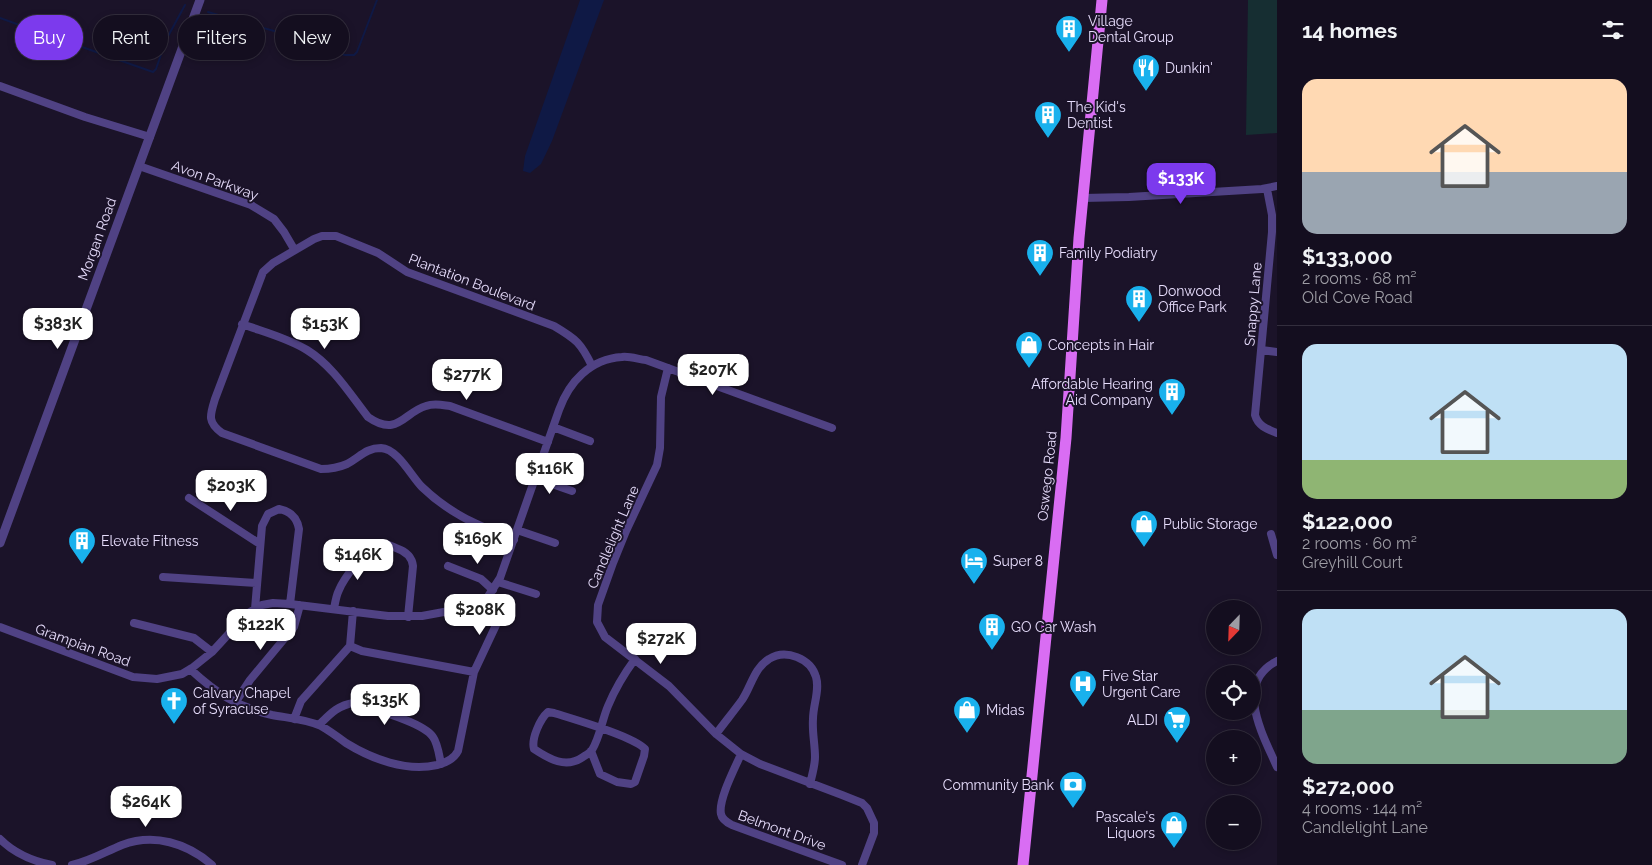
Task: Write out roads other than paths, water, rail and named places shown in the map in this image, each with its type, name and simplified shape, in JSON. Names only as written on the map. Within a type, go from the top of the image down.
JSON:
[{"type":"main road","name":"Oswego Road","points":[[1022,865],[1066,438],[1082,198],[1102,0]]},
{"type":"street","name":"Morgan Road","points":[[0,543],[200,0]]},
{"type":"street","points":[[0,86],[85,118],[150,137]]},
{"type":"street","name":"Avon Parkway","points":[[139,166],[251,205],[274,219],[294,249]]},
{"type":"street","points":[[1082,198],[1267,189],[1277,186]]},
{"type":"street","name":"Snappy Lane","points":[[1267,189],[1272,215],[1273,263],[1261,350],[1255,415],[1261,426],[1277,433]]},
{"type":"street","name":"Plantation Boulevard","points":[[514,540],[469,522],[457,515],[422,486],[390,450],[382,448],[364,452],[348,463],[335,468],[321,469],[237,439],[214,428],[210,418],[214,398],[263,272],[273,262],[314,238],[336,236],[383,255],[407,272],[554,326],[573,337],[580,344],[592,366]]},
{"type":"street","points":[[242,324],[308,350],[327,366],[368,417],[375,421],[383,424],[400,423],[427,405],[440,404],[548,442]]},
{"type":"street","points":[[1261,350],[1277,352]]},
{"type":"street","points":[[190,669],[206,684],[234,703],[250,709],[319,725],[360,751],[378,759],[411,767],[426,768],[441,764],[456,756],[458,751],[474,672],[497,623],[494,610],[487,598],[498,582],[553,427],[569,389],[576,379],[592,366],[609,358],[624,356],[646,360],[832,428]]},
{"type":"street","name":"Candlelight Lane","points":[[668,368],[661,396],[660,448],[657,465],[626,531],[598,605],[596,618],[601,631],[605,637],[669,686],[716,734],[740,754],[760,764],[862,803],[867,808],[874,823],[874,833],[862,865]]},
{"type":"street","points":[[553,427],[590,441]]},
{"type":"street","points":[[535,478],[572,491]]},
{"type":"street","points":[[189,498],[260,544]]},
{"type":"street","points":[[255,609],[256,583],[264,519],[268,514],[279,509],[292,514],[298,524],[290,604]]},
{"type":"street","points":[[517,530],[554,543]]},
{"type":"street","points":[[1271,534],[1277,555]]},
{"type":"street","points":[[334,609],[342,583],[369,548],[378,543],[383,543],[400,549],[412,560],[414,566],[408,616]]},
{"type":"street","points":[[448,566],[481,580],[493,590]]},
{"type":"street","points":[[163,577],[256,583]]},
{"type":"street","points":[[498,582],[536,594]]},
{"type":"street","name":"Grampian Road","points":[[0,627],[133,676],[165,678],[190,669],[212,652],[247,614],[262,605],[273,603],[290,604],[408,616],[460,609],[487,598]]},
{"type":"street","points":[[234,703],[250,680],[294,627],[300,605]]},
{"type":"street","points":[[294,719],[301,701],[350,646],[353,611]]},
{"type":"street","points":[[134,623],[194,638],[212,652]]},
{"type":"street","points":[[350,646],[362,651],[474,672]]},
{"type":"street","points":[[716,734],[743,698],[756,671],[768,659],[787,655],[801,659],[812,668],[817,686],[812,720],[815,759],[810,784]]},
{"type":"street","points":[[592,751],[600,774],[617,782],[631,784],[635,782],[645,749],[641,744],[632,740],[600,728],[548,712],[544,716],[533,742],[534,749],[546,757],[559,762],[575,762],[592,751],[600,728],[616,686],[635,659]]},
{"type":"street","points":[[1277,661],[1268,665],[1259,676],[1254,692],[1254,701],[1257,722],[1277,767]]},
{"type":"street","points":[[319,725],[335,709],[344,704],[354,703],[418,725],[428,731],[434,739],[441,764]]},
{"type":"street","name":"Belmont Drive","points":[[740,754],[722,805],[721,814],[724,820],[732,825],[842,865]]},
{"type":"street","points":[[0,839],[14,851],[31,860],[52,865]]},
{"type":"street","points":[[72,865],[82,864],[122,846],[147,840],[177,844],[193,851],[212,865]]},
{"type":"water","points":[[580,0],[604,0],[552,141],[541,164],[530,173],[523,171],[525,156]]},
{"type":"waterway","points":[[208,12],[302,39],[345,55],[354,55],[357,52],[377,0]]},
{"type":"waterway","points":[[83,47],[153,72],[156,69],[166,40],[185,5]]},
{"type":"waterway","points":[[0,18],[15,23]]},
{"type":"place","name":"Village Dental Group","points":[[1069,53]]},
{"type":"place","name":"Dunkin'","points":[[1146,92]]},
{"type":"place","name":"The Kid's Dentist","points":[[1048,139]]},
{"type":"place","name":"Family Podiatry","points":[[1040,277]]},
{"type":"place","name":"Donwood Office Park","points":[[1139,323]]},
{"type":"place","name":"Concepts in Hair","points":[[1029,369]]},
{"type":"place","name":"Affordable Hearing Aid Company","points":[[1172,416]]},
{"type":"place","name":"Public Storage","points":[[1144,548]]},
{"type":"place","name":"Elevate Fitness","points":[[82,565]]},
{"type":"place","name":"Super 8","points":[[974,585]]},
{"type":"place","name":"GO Car Wash","points":[[992,651]]},
{"type":"place","name":"Five Star Urgent Care","points":[[1083,708]]},
{"type":"place","name":"Calvary Chapel of Syracuse","points":[[174,725]]},
{"type":"place","name":"Midas","points":[[967,734]]},
{"type":"place","name":"ALDI","points":[[1177,744]]},
{"type":"place","name":"Community Bank","points":[[1073,809]]},
{"type":"place","name":"Pascale's Liquors","points":[[1174,849]]}]
